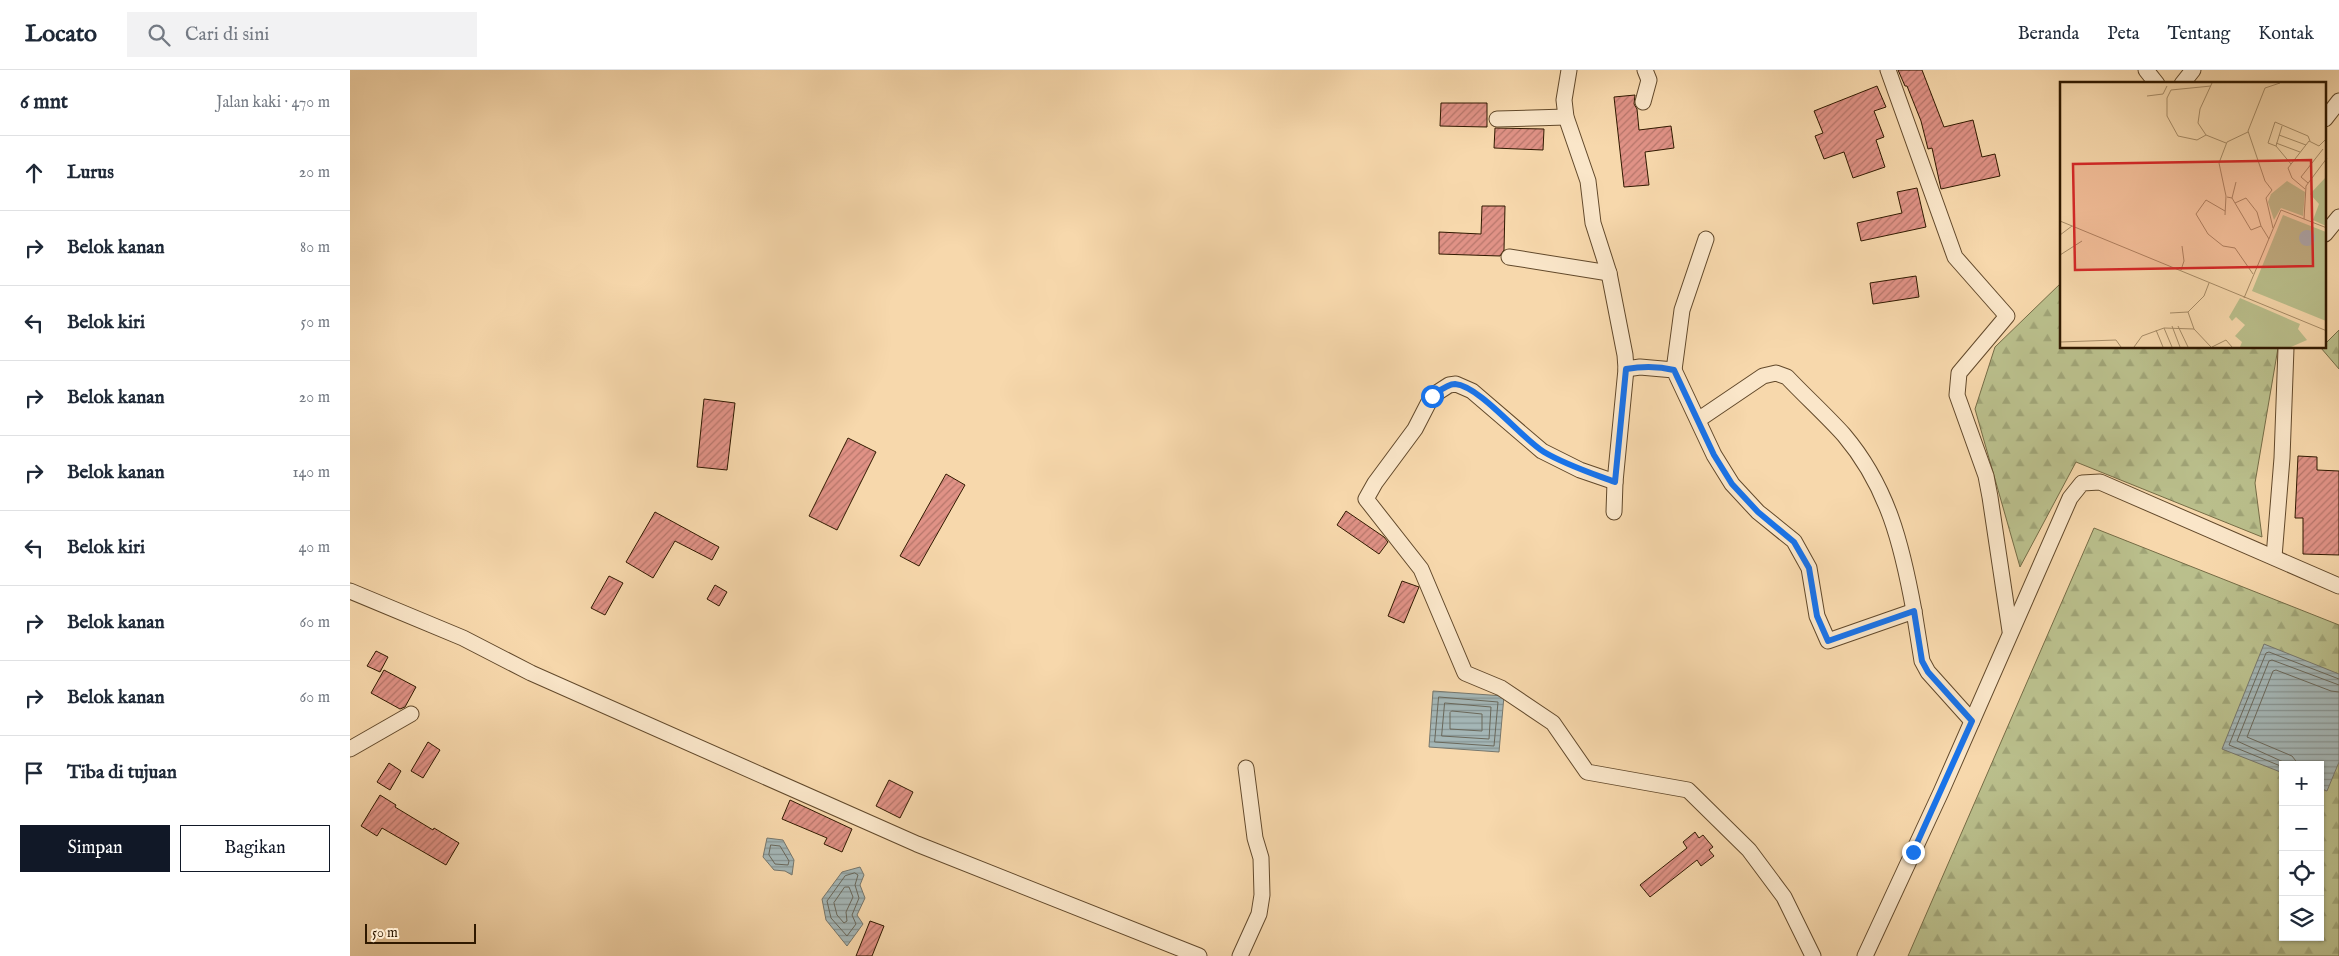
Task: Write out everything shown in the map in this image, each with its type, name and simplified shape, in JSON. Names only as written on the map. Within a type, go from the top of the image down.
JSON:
[{"type":"street","points":[[1569,70],[1564,100],[1566,117],[1588,181],[1593,222],[1609,273],[1624,340],[1626,369],[1615,482],[1614,512]]},
{"type":"street","points":[[1643,102],[1649,80],[1645,70]]},
{"type":"street","points":[[1888,70],[1956,257],[2007,316],[1959,373],[1956,382],[1957,395],[1987,483],[2010,631]]},
{"type":"street","points":[[2146,70],[2155,82]]},
{"type":"street","points":[[2184,82],[2193,70]]},
{"type":"street","points":[[2326,118],[2339,101]]},
{"type":"street","points":[[1497,119],[1566,117]]},
{"type":"street","points":[[2326,233],[2339,217]]},
{"type":"street","points":[[1706,238],[1682,310],[1674,370],[1732,484],[1758,512],[1794,542],[1798,548],[1809,568],[1817,616],[1828,641],[1914,611]]},
{"type":"street","points":[[1509,257],[1609,273]]},
{"type":"street","points":[[2274,558],[2282,458],[2286,349]]},
{"type":"street","points":[[1626,369],[1648,367],[1674,370]]},
{"type":"street","points":[[1698,420],[1764,376],[1776,373],[1787,377],[1843,435],[1863,461],[1882,494],[1898,534],[1922,661],[1928,672],[1972,721]]},
{"type":"street","points":[[1615,482],[1580,470],[1542,451],[1472,391],[1456,384],[1449,385],[1432,396],[1416,429],[1375,483],[1366,499],[1421,569],[1466,673],[1501,688],[1554,723],[1586,772],[1688,790],[1749,850],[1784,897],[1814,956]]},
{"type":"street","points":[[1865,956],[1972,721],[2070,498],[2082,483],[2100,482],[2339,586]]},
{"type":"street","points":[[350,591],[463,638],[540,676],[917,844],[1199,956]]},
{"type":"street","points":[[350,749],[411,714]]},
{"type":"street","points":[[1240,956],[1260,914],[1262,895],[1261,858],[1255,838],[1246,768]]},
{"type":"green space","points":[[2060,284],[2060,349],[2278,349],[2255,483],[2262,537],[2076,462],[2020,567],[1975,409],[1995,347]]},
{"type":"green space","points":[[2339,330],[2339,369],[2322,349],[2326,349],[2326,343]]},
{"type":"green space","points":[[2094,528],[2339,625],[2339,956],[1908,956]]},
{"type":"water","points":[[2264,644],[2339,674],[2339,762],[2327,791],[2324,790],[2324,761],[2279,761],[2279,771],[2222,749]]},
{"type":"water","points":[[1433,691],[1504,696],[1499,752],[1429,747]]},
{"type":"water","points":[[767,838],[783,840],[794,860],[792,875],[785,871],[774,870],[763,857]]},
{"type":"water","points":[[860,867],[864,875],[860,885],[865,898],[857,915],[863,924],[847,946],[826,920],[822,899],[842,872]]},
{"type":"building","points":[[1898,70],[1922,70],[1944,127],[1973,120],[1982,157],[1995,154],[2000,176],[1941,189],[1932,148],[1928,149],[1921,121],[1907,86],[1905,86]]},
{"type":"building","points":[[1877,86],[1886,107],[1874,111],[1884,137],[1876,140],[1885,167],[1853,178],[1844,152],[1824,159],[1815,136],[1823,133],[1814,111]]},
{"type":"building","points":[[1635,95],[1634,104],[1637,109],[1639,130],[1671,126],[1674,148],[1645,152],[1649,185],[1624,187],[1614,97]]},
{"type":"building","points":[[1441,103],[1487,103],[1487,127],[1440,126]]},
{"type":"building","points":[[1495,128],[1544,129],[1543,150],[1494,148]]},
{"type":"building","points":[[1917,188],[1926,227],[1861,241],[1857,223],[1902,213],[1897,192]]},
{"type":"building","points":[[1482,206],[1505,206],[1504,250],[1500,256],[1439,254],[1439,232],[1481,234]]},
{"type":"building","points":[[1916,276],[1919,297],[1873,304],[1870,283]]},
{"type":"building","points":[[704,399],[735,403],[727,470],[697,467]]},
{"type":"building","points":[[848,438],[876,452],[837,530],[809,516]]},
{"type":"building","points":[[2298,456],[2317,457],[2317,470],[2339,471],[2339,555],[2303,554],[2303,518],[2295,518]]},
{"type":"building","points":[[946,474],[965,485],[919,566],[900,556]]},
{"type":"building","points":[[1346,511],[1384,537],[1388,542],[1379,554],[1337,525]]},
{"type":"building","points":[[655,512],[719,547],[712,560],[675,541],[653,578],[626,562]]},
{"type":"building","points":[[609,576],[623,583],[605,615],[591,608]]},
{"type":"building","points":[[1402,581],[1419,587],[1404,623],[1388,616]]},
{"type":"building","points":[[715,585],[727,592],[719,606],[707,599]]},
{"type":"building","points":[[376,651],[388,657],[380,672],[367,666]]},
{"type":"building","points":[[384,670],[416,687],[405,707],[400,709],[371,693]]},
{"type":"building","points":[[428,742],[440,750],[423,778],[411,771]]},
{"type":"building","points":[[389,763],[401,771],[390,790],[377,782]]},
{"type":"building","points":[[889,780],[913,792],[900,818],[876,806]]},
{"type":"building","points":[[380,795],[396,805],[395,807],[459,843],[446,865],[382,828],[377,836],[361,826]]},
{"type":"building","points":[[790,800],[852,829],[842,852],[824,844],[827,838],[782,819]]},
{"type":"building","points":[[1695,832],[1699,838],[1703,835],[1713,847],[1709,850],[1714,856],[1701,866],[1697,860],[1650,897],[1640,885],[1687,848],[1683,842]]},
{"type":"building","points":[[870,921],[884,926],[872,956],[856,956]]},
{"type":"route","points":[[1432,396],[1449,385],[1456,384],[1472,391],[1542,451],[1580,470],[1615,482],[1626,369],[1640,367],[1674,370],[1714,455],[1732,484],[1758,512],[1794,542],[1809,568],[1817,616],[1828,641],[1914,611],[1922,661],[1928,672],[1972,721],[1913,852]]}]
